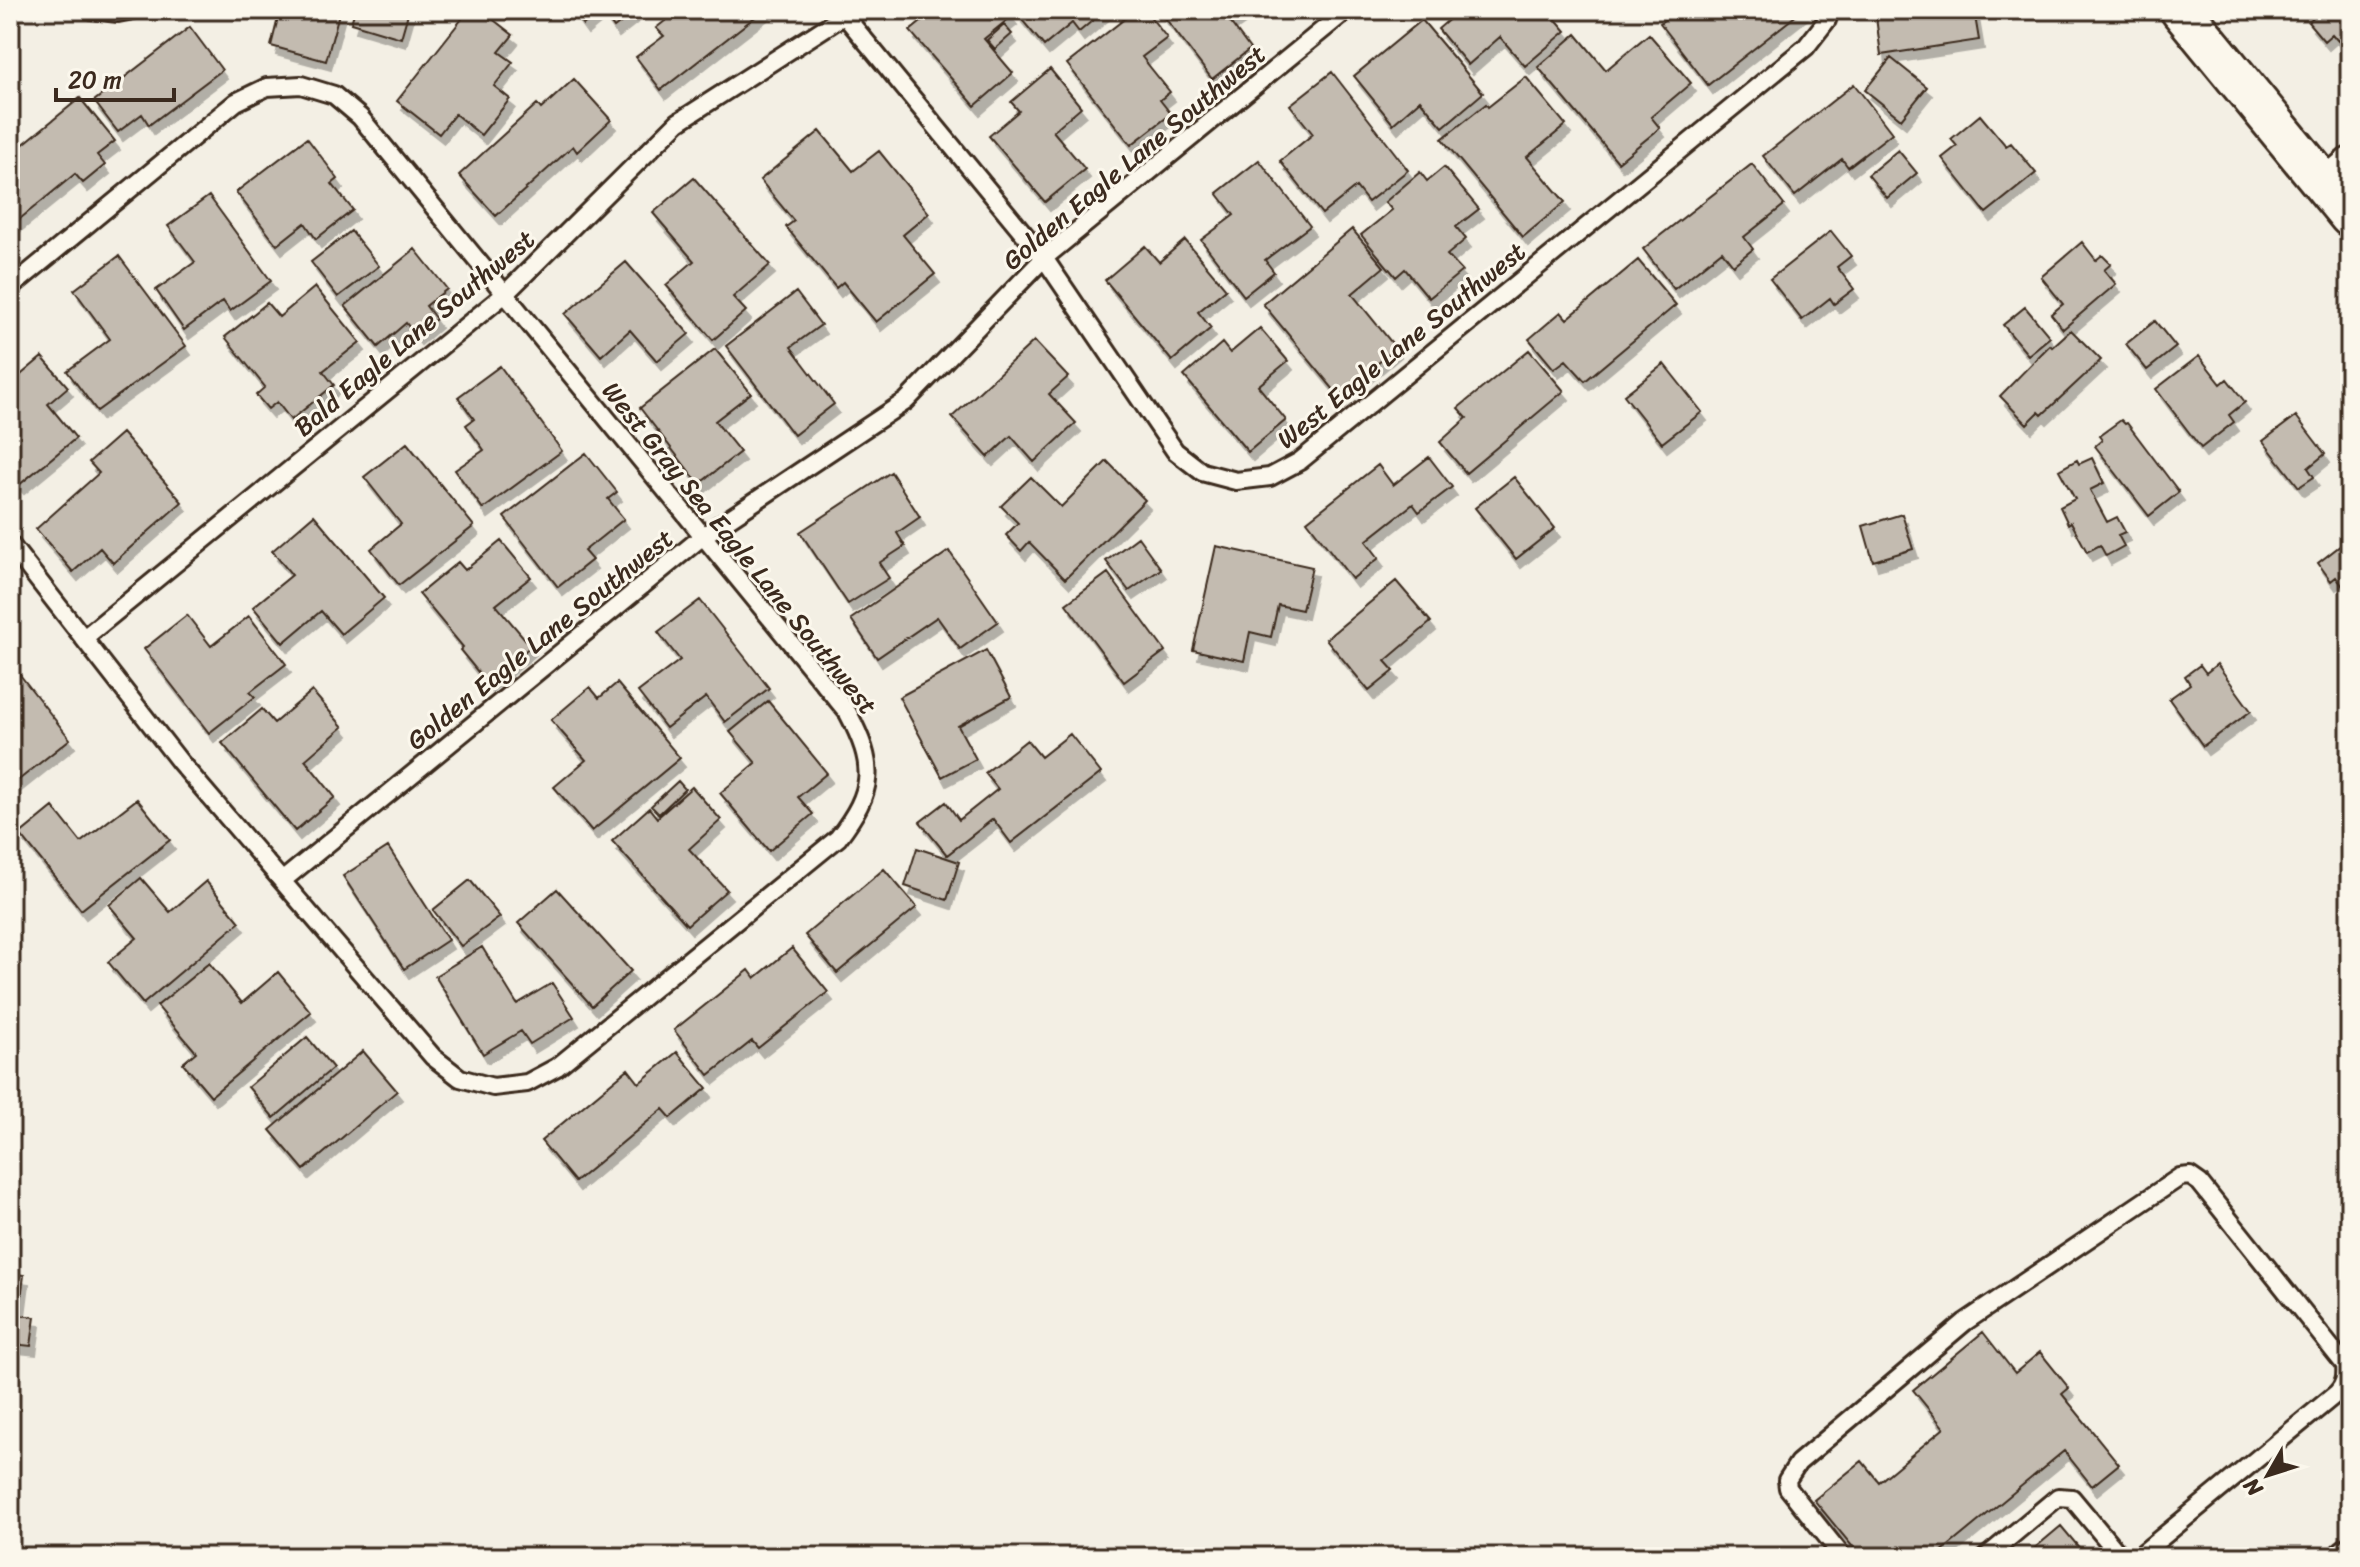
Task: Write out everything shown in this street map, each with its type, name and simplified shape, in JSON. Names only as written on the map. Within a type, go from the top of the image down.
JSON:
[{"type":"street","points":[[2181,10],[2337,175],[2350,216]]},
{"type":"lane","points":[[92,10],[118,13],[133,10]]},
{"type":"lane","name":"Golden Eagle Lane Southwest","points":[[282,881],[703,536],[906,401],[1044,258],[1347,10]]},
{"type":"lane","name":"West Eagle Lane Southwest","points":[[846,12],[1044,258],[1175,451],[1202,472],[1236,481],[1270,477],[1300,461],[1806,47],[1827,20],[1830,10]]},
{"type":"lane","name":"Bald Eagle Lane Southwest","points":[[84,638],[505,294],[678,122],[846,12]]},
{"type":"lane","name":"West Gray Sea Eagle Lane Southwest","points":[[10,288],[236,102],[267,87],[301,85],[334,95],[360,117],[848,713],[864,743],[868,778],[859,811],[838,838],[557,1067],[527,1083],[493,1087],[460,1078],[433,1057],[180,762],[10,544]]},
{"type":"lane","points":[[1843,1557],[1788,1488],[1787,1480],[1798,1463],[1965,1322],[2180,1177],[2190,1176],[2200,1183],[2345,1365],[2346,1376],[2337,1393],[2138,1557]]},
{"type":"lane","points":[[1986,1557],[2058,1497],[2064,1497],[2072,1498],[2121,1557]]},
{"type":"building","points":[[280,10],[340,10],[326,61],[271,46]]},
{"type":"building","points":[[355,10],[409,10],[401,38],[351,23]]},
{"type":"building","points":[[469,10],[481,10],[513,35],[499,52],[513,62],[494,86],[510,99],[481,135],[455,114],[439,134],[397,101]]},
{"type":"building","points":[[572,10],[601,10],[583,25]]},
{"type":"building","points":[[601,10],[637,10],[614,28]]},
{"type":"building","points":[[679,10],[764,10],[661,90],[636,57],[664,36],[656,28]]},
{"type":"building","points":[[936,10],[1007,10],[1012,16],[984,39],[1013,73],[975,106],[910,31]]},
{"type":"building","points":[[1022,10],[1105,10],[1079,32],[1072,23],[1044,46],[1017,14]]},
{"type":"building","points":[[1136,10],[1145,10],[1167,38],[1142,57],[1170,92],[1160,100],[1171,114],[1131,145],[1067,64]]},
{"type":"building","points":[[1159,10],[1247,10],[1230,22],[1250,49],[1212,79]]},
{"type":"building","points":[[1460,10],[1548,10],[1566,31],[1525,66],[1500,37],[1468,65],[1438,29]]},
{"type":"building","points":[[1677,10],[1803,10],[1708,85],[1660,23]]},
{"type":"building","points":[[1875,10],[1974,10],[1979,40],[1881,55]]},
{"type":"building","points":[[2312,10],[2350,10],[2350,31],[2338,41],[2332,34],[2324,41],[2308,22],[2316,15]]},
{"type":"building","points":[[1422,20],[1483,93],[1443,127],[1420,100],[1393,124],[1354,76]]},
{"type":"building","points":[[1004,25],[1012,34],[995,49],[987,40]]},
{"type":"building","points":[[190,27],[222,70],[149,125],[142,114],[118,132],[94,101]]},
{"type":"building","points":[[1576,34],[1606,70],[1649,34],[1691,83],[1651,117],[1660,128],[1618,162],[1538,67]]},
{"type":"building","points":[[1891,58],[1927,87],[1901,119],[1865,90]]},
{"type":"building","points":[[1050,69],[1081,107],[1053,131],[1085,169],[1045,202],[989,136],[1019,111],[1011,102]]},
{"type":"building","points":[[1332,72],[1408,170],[1368,202],[1356,187],[1322,214],[1280,161],[1313,134],[1290,105]]},
{"type":"building","points":[[1526,77],[1566,125],[1527,157],[1565,202],[1523,237],[1442,139]]},
{"type":"building","points":[[574,79],[611,120],[577,152],[573,146],[496,216],[459,175],[537,104],[541,109]]},
{"type":"building","points":[[1854,84],[1892,133],[1848,167],[1842,159],[1795,196],[1763,156]]},
{"type":"building","points":[[80,98],[115,141],[97,155],[105,165],[83,183],[75,174],[10,227],[10,155]]},
{"type":"building","points":[[1980,115],[2006,146],[2011,143],[2036,173],[1986,213],[1942,158],[1957,146],[1951,139]]},
{"type":"building","points":[[820,131],[853,171],[879,151],[929,213],[903,235],[935,274],[876,322],[843,282],[836,288],[786,227],[794,221],[760,180]]},
{"type":"building","points":[[307,138],[338,179],[332,184],[353,210],[316,239],[305,223],[277,245],[236,192]]},
{"type":"building","points":[[1898,150],[1917,173],[1887,198],[1868,175]]},
{"type":"building","points":[[1259,160],[1310,226],[1265,260],[1274,272],[1244,296],[1201,240],[1234,215],[1217,193]]},
{"type":"building","points":[[1752,164],[1784,205],[1744,237],[1753,249],[1733,265],[1722,251],[1674,289],[1643,249]]},
{"type":"building","points":[[1444,167],[1479,209],[1456,227],[1466,239],[1447,255],[1462,271],[1429,298],[1405,269],[1396,277],[1361,235],[1392,210],[1385,202],[1420,172],[1427,181]]},
{"type":"building","points":[[694,178],[770,265],[733,297],[746,311],[713,340],[666,285],[694,261],[653,213]]},
{"type":"building","points":[[209,196],[271,281],[230,311],[223,301],[184,330],[156,290],[195,262],[168,226]]},
{"type":"building","points":[[1352,229],[1384,267],[1352,294],[1396,348],[1339,396],[1263,304]]},
{"type":"building","points":[[351,231],[379,266],[338,297],[311,262]]},
{"type":"building","points":[[1831,231],[1851,256],[1837,267],[1854,289],[1834,304],[1830,298],[1802,320],[1770,279]]},
{"type":"building","points":[[1185,240],[1226,289],[1198,312],[1211,328],[1172,361],[1105,280],[1145,246],[1159,262]]},
{"type":"building","points":[[2082,242],[2096,260],[2102,255],[2111,264],[2104,270],[2116,284],[2063,329],[2051,314],[2063,304],[2041,277]]},
{"type":"building","points":[[415,249],[447,289],[426,306],[436,319],[416,336],[406,323],[378,347],[345,306]]},
{"type":"building","points":[[119,256],[186,346],[97,411],[67,371],[110,339],[74,290]]},
{"type":"building","points":[[1638,260],[1676,305],[1585,381],[1566,360],[1554,369],[1529,339],[1561,312],[1567,319]]},
{"type":"building","points":[[626,262],[689,334],[657,361],[630,330],[601,356],[565,314]]},
{"type":"building","points":[[315,287],[360,342],[323,371],[334,385],[291,420],[277,402],[268,409],[256,395],[265,387],[225,337],[267,303],[279,317]]},
{"type":"building","points":[[796,292],[821,325],[791,347],[834,404],[794,435],[726,346]]},
{"type":"building","points":[[2025,307],[2050,337],[2028,355],[2003,325]]},
{"type":"building","points":[[2155,321],[2176,347],[2147,370],[2126,344]]},
{"type":"building","points":[[1260,328],[1288,361],[1258,386],[1286,420],[1248,452],[1184,376],[1222,343],[1230,353]]},
{"type":"building","points":[[2071,330],[2101,360],[2042,415],[2039,412],[2027,424],[2000,396],[2050,345],[2052,347]]},
{"type":"building","points":[[1034,341],[1068,377],[1049,394],[1076,423],[1034,462],[1011,436],[988,457],[952,417]]},
{"type":"building","points":[[715,349],[751,393],[715,421],[740,452],[699,484],[640,408]]},
{"type":"building","points":[[1529,350],[1564,391],[1466,473],[1440,442],[1467,418],[1458,408]]},
{"type":"building","points":[[2199,356],[2221,384],[2227,379],[2245,402],[2229,415],[2234,422],[2201,448],[2156,389]]},
{"type":"building","points":[[42,357],[68,387],[48,404],[76,438],[19,485],[10,475],[10,384]]},
{"type":"building","points":[[1664,364],[1702,412],[1662,443],[1624,395]]},
{"type":"building","points":[[500,366],[562,451],[483,509],[455,470],[484,450],[466,425],[474,419],[458,397]]},
{"type":"building","points":[[2296,416],[2325,454],[2308,468],[2314,477],[2299,487],[2263,441]]},
{"type":"building","points":[[2121,420],[2127,423],[2179,492],[2149,516],[2095,446],[2102,440],[2099,436]]},
{"type":"building","points":[[122,433],[182,502],[113,563],[100,548],[73,572],[36,529],[99,473],[89,462]]},
{"type":"building","points":[[407,443],[474,526],[399,585],[371,549],[401,524],[364,477]]},
{"type":"building","points":[[586,453],[617,492],[608,499],[624,519],[584,551],[592,560],[558,587],[504,517]]},
{"type":"building","points":[[1429,457],[1452,487],[1419,512],[1413,504],[1366,541],[1379,558],[1352,579],[1307,521],[1378,465],[1393,485]]},
{"type":"building","points":[[2092,458],[2104,483],[2090,490],[2107,522],[2117,517],[2125,532],[2118,535],[2124,546],[2106,556],[2100,545],[2087,552],[2060,507],[2075,499],[2059,470],[2077,460],[2079,464]]},
{"type":"building","points":[[1107,461],[1145,500],[1065,579],[1029,542],[1021,551],[1006,535],[1018,523],[1001,506],[1031,477],[1061,507]]},
{"type":"building","points":[[891,472],[920,517],[897,533],[905,546],[879,563],[889,578],[848,604],[800,532]]},
{"type":"building","points":[[1514,477],[1555,528],[1516,559],[1475,508]]},
{"type":"building","points":[[1902,514],[1913,549],[1873,561],[1863,526]]},
{"type":"building","points":[[314,515],[384,598],[341,634],[321,611],[283,643],[253,607],[292,575],[272,551]]},
{"type":"building","points":[[1138,537],[1161,569],[1129,591],[1106,561]]},
{"type":"building","points":[[501,541],[531,577],[496,605],[531,646],[487,683],[460,650],[463,647],[419,594],[458,562],[465,570]]},
{"type":"building","points":[[2345,542],[2350,549],[2350,596],[2336,577],[2331,581],[2318,563]]},
{"type":"building","points":[[1216,546],[1312,567],[1302,610],[1278,605],[1271,637],[1250,632],[1244,661],[1193,650]]},
{"type":"building","points":[[949,551],[998,622],[960,649],[937,617],[877,658],[851,619]]},
{"type":"building","points":[[1108,573],[1165,651],[1124,682],[1066,604]]},
{"type":"building","points":[[1396,581],[1431,622],[1385,661],[1394,671],[1369,691],[1326,639]]},
{"type":"building","points":[[700,600],[769,688],[725,722],[706,697],[666,728],[638,692],[680,660],[658,632]]},
{"type":"building","points":[[187,615],[211,646],[249,616],[286,664],[250,692],[255,697],[209,733],[144,649]]},
{"type":"building","points":[[986,650],[1011,697],[958,726],[976,759],[942,777],[899,697]]},
{"type":"building","points":[[10,662],[70,739],[10,787]]},
{"type":"building","points":[[2217,664],[2251,711],[2203,746],[2169,699],[2190,684],[2185,676],[2200,665],[2206,673]]},
{"type":"building","points":[[617,683],[680,758],[592,831],[554,787],[586,760],[551,720],[590,687],[599,698]]},
{"type":"building","points":[[312,691],[343,727],[305,760],[335,797],[295,831],[222,743],[262,709],[274,723]]},
{"type":"building","points":[[768,701],[827,773],[798,797],[813,814],[769,851],[720,793],[756,763],[730,732]]},
{"type":"building","points":[[1070,734],[1101,773],[1011,843],[993,819],[947,855],[920,822],[946,802],[959,820],[998,789],[985,773],[1027,740],[1041,757]]},
{"type":"building","points":[[678,781],[685,789],[659,814],[651,806]]},
{"type":"building","points":[[692,787],[721,820],[689,849],[727,890],[687,925],[612,841],[649,808],[657,818]]},
{"type":"building","points":[[137,799],[170,840],[81,910],[20,834],[53,807],[81,842]]},
{"type":"building","points":[[388,847],[448,940],[404,969],[343,876]]},
{"type":"building","points":[[917,848],[959,862],[947,900],[905,886]]},
{"type":"building","points":[[884,869],[917,907],[837,973],[805,935]]},
{"type":"building","points":[[141,878],[170,912],[206,881],[240,922],[143,1004],[108,962],[137,938],[109,905]]},
{"type":"building","points":[[470,880],[500,917],[461,946],[433,910]]},
{"type":"building","points":[[557,889],[631,971],[592,1006],[518,923]]},
{"type":"building","points":[[482,947],[517,1004],[552,983],[574,1017],[530,1044],[521,1031],[483,1054],[435,976]]},
{"type":"building","points":[[792,948],[828,992],[758,1048],[752,1041],[709,1075],[674,1030],[749,970],[755,978]]},
{"type":"building","points":[[209,963],[242,1003],[278,972],[311,1012],[211,1096],[183,1063],[196,1052],[157,1006]]},
{"type":"building","points":[[307,1037],[333,1068],[274,1118],[248,1087]]},
{"type":"building","points":[[363,1051],[397,1091],[304,1170],[270,1130]]},
{"type":"building","points":[[677,1052],[707,1088],[671,1118],[663,1109],[575,1182],[541,1141],[628,1069],[639,1083]]},
{"type":"building","points":[[10,1273],[24,1275],[19,1315],[35,1317],[31,1346],[13,1344],[11,1365]]},
{"type":"building","points":[[1983,1332],[2015,1373],[2040,1352],[2069,1388],[2062,1394],[2119,1464],[2092,1486],[2064,1451],[1935,1557],[1861,1557],[1814,1500],[1862,1461],[1879,1482],[1944,1428],[1913,1390]]},
{"type":"building","points":[[2061,1526],[2087,1557],[2024,1557]]}]
